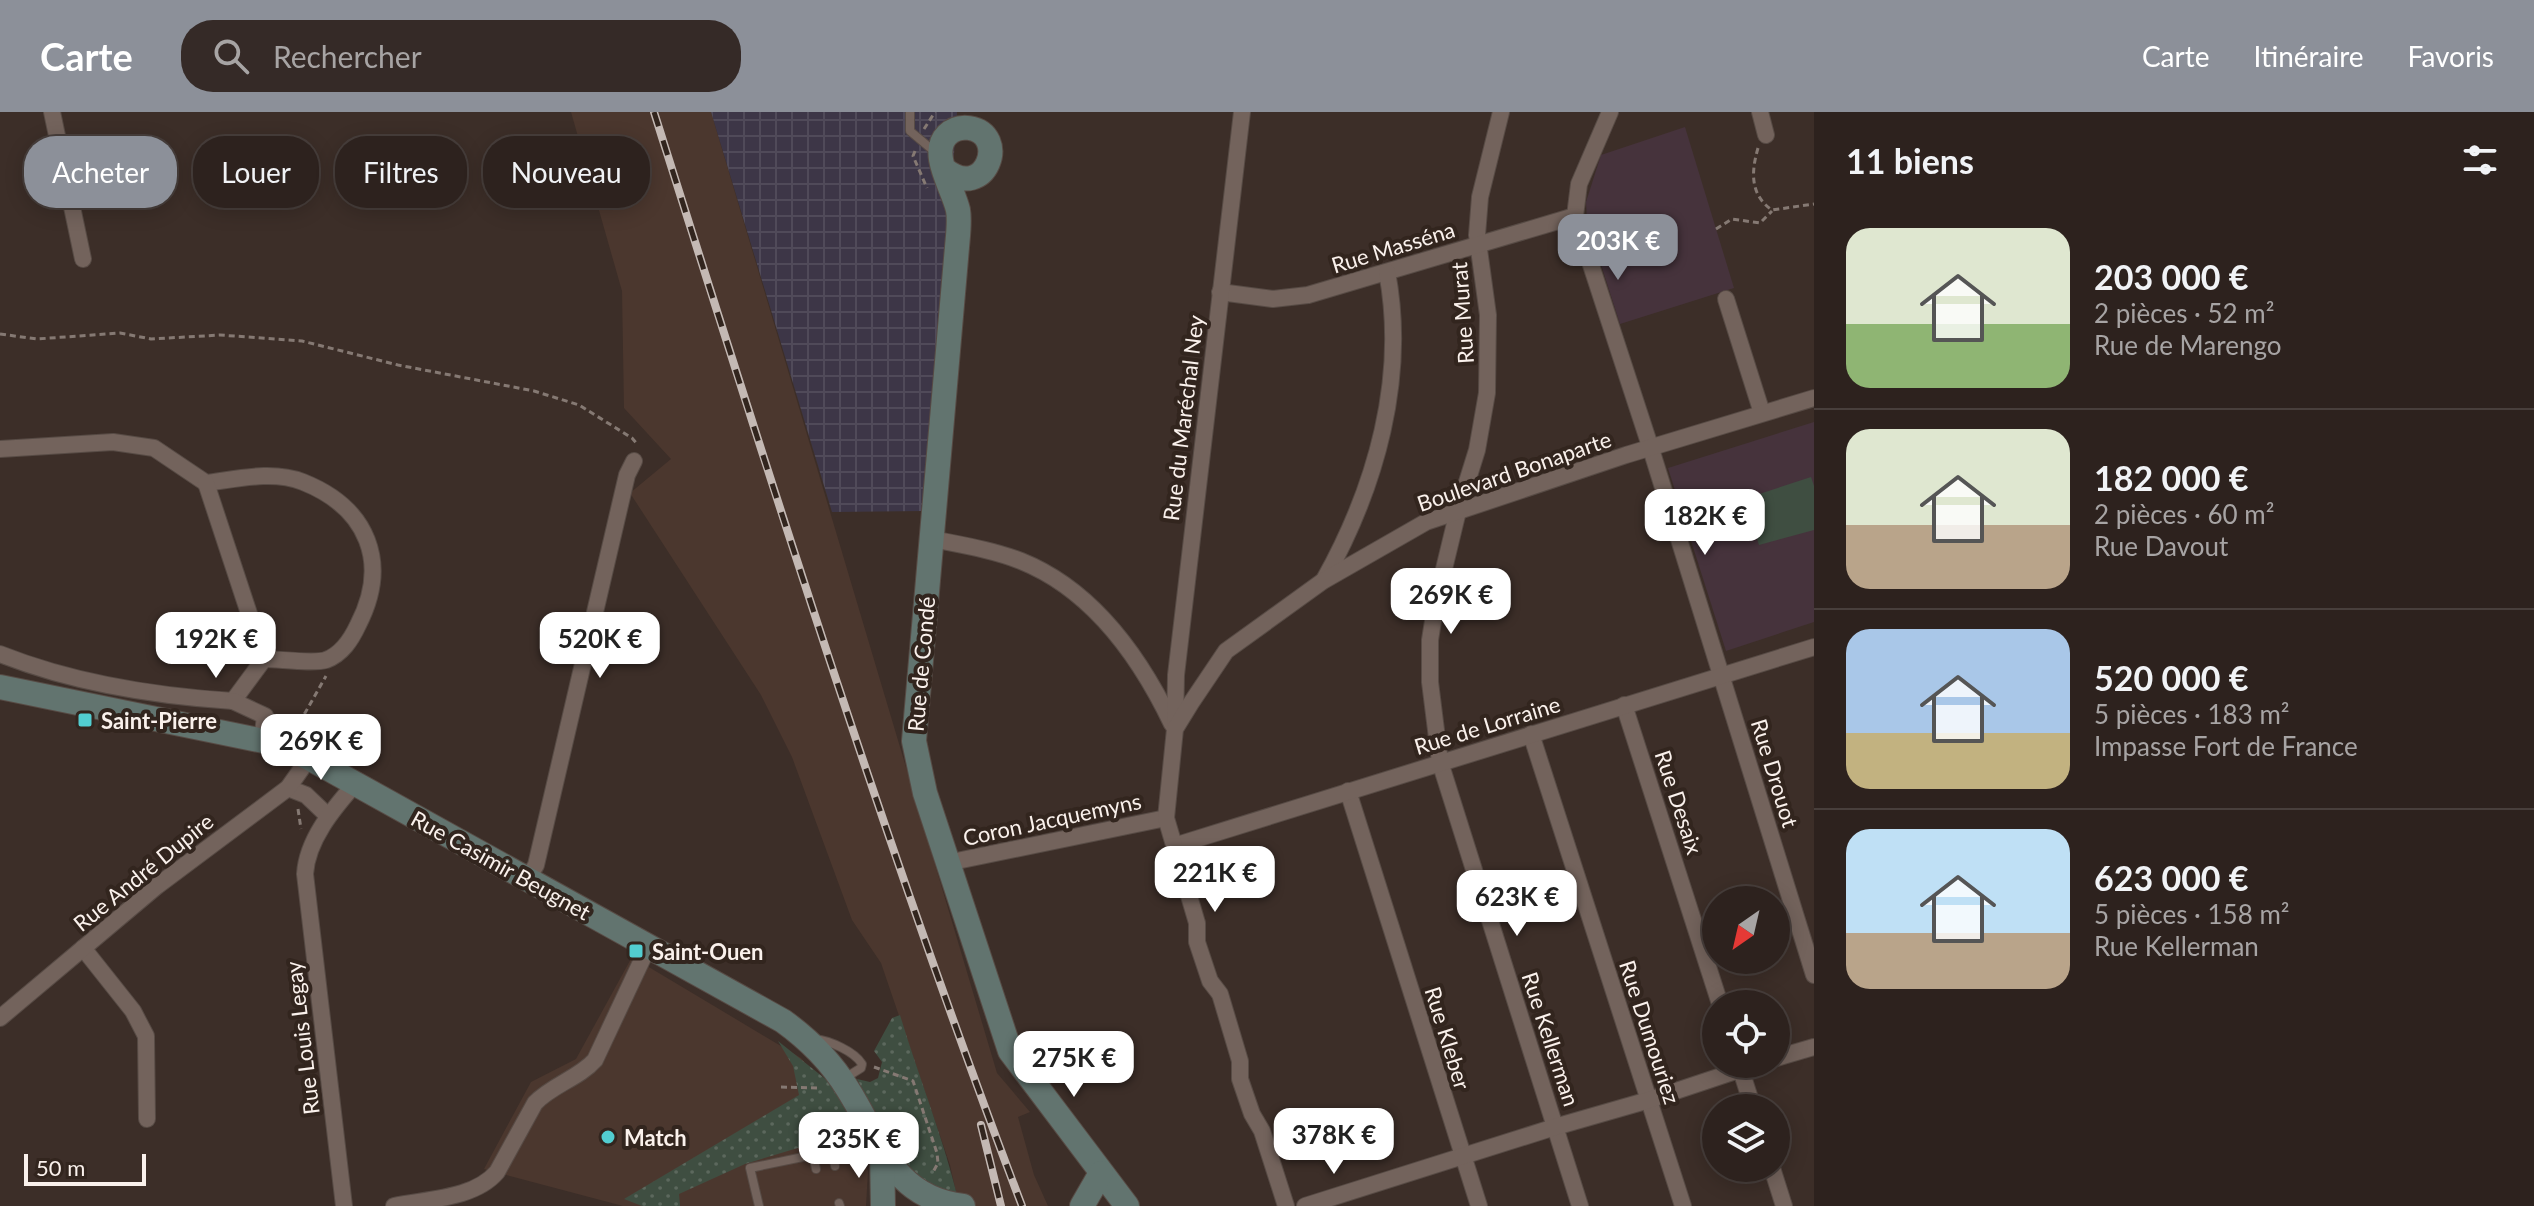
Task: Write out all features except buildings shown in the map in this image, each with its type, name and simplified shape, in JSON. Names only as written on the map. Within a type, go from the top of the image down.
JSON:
[{"type":"main road","points":[[968,121],[989,142],[990,159],[975,177],[959,178],[935,155],[944,138],[968,121]]},
{"type":"main road","name":"Rue de Condé","points":[[935,155],[959,212]]},
{"type":"main road","name":"Rue de Condé","points":[[975,177],[959,212],[914,741],[925,793],[1010,1051],[1127,1206]]},
{"type":"main road","name":"Rue Casimir Beugnet","points":[[0,687],[270,742],[309,758],[649,945],[771,1014],[807,1038],[845,1084],[882,1153]]},
{"type":"main road","points":[[882,1153],[908,1185],[953,1205]]},
{"type":"main road","points":[[882,1153],[883,1206]]},
{"type":"main road","points":[[1082,1206],[1101,1173]]},
{"type":"street","points":[[52,112],[83,259]]},
{"type":"street","name":"Rue du Maréchal Ney","points":[[1175,729],[1175,691],[1242,112]]},
{"type":"street","name":"Rue Murat","points":[[1458,511],[1477,450],[1488,375],[1488,315],[1478,244],[1480,197],[1501,112]]},
{"type":"street","points":[[1575,216],[1579,184],[1610,112]]},
{"type":"street","points":[[1760,112],[1766,135]]},
{"type":"street","name":"Rue Masséna","points":[[1220,292],[1273,299],[1308,295],[1575,216]]},
{"type":"street","name":"Rue Drouot","points":[[1575,216],[1651,449],[1814,975]]},
{"type":"street","points":[[1323,581],[1347,538],[1377,461],[1393,363],[1387,272]]},
{"type":"street","points":[[1726,299],[1762,413]]},
{"type":"street","name":"Boulevard Bonaparte","points":[[1166,818],[1175,729],[1226,651],[1323,581],[1426,522],[1814,398]]},
{"type":"street","points":[[0,449],[113,442],[154,448],[206,483],[264,659]]},
{"type":"street","points":[[527,880],[536,865],[627,475],[634,461]]},
{"type":"street","points":[[206,483],[270,475],[301,481],[328,494],[351,514],[372,549],[374,582],[364,614],[348,645],[324,660],[264,659]]},
{"type":"street","name":"Rue Kellerman","points":[[1458,511],[1430,640],[1430,682],[1440,762],[1580,1206]]},
{"type":"street","points":[[932,539],[973,546],[1023,562],[1086,601],[1108,623],[1142,668],[1175,729]]},
{"type":"street","name":"Rue de Lorraine","points":[[1174,846],[1814,647]]},
{"type":"street","points":[[0,654],[53,673],[181,698],[233,701],[265,716],[270,742]]},
{"type":"street","points":[[233,701],[264,659]]},
{"type":"street","name":"Rue Desaix","points":[[1624,705],[1716,990]]},
{"type":"street","name":"Rue Dumouriez","points":[[1531,734],[1683,1206]]},
{"type":"street","name":"Rue André Dupire","points":[[0,1018],[157,886],[288,788],[309,758]]},
{"type":"street","points":[[288,788],[306,795],[328,816],[355,784]]},
{"type":"street","name":"Rue Kleber","points":[[1348,791],[1479,1206]]},
{"type":"street","name":"Rue Louis Legay","points":[[328,816],[305,865],[344,1206]]},
{"type":"street","points":[[1166,818],[1197,923],[1197,942],[1210,981],[1220,994],[1240,1061],[1240,1079],[1252,1114],[1262,1131],[1286,1206]]},
{"type":"street","name":"Coron Jacquemyns","points":[[947,863],[1166,818]]},
{"type":"street","points":[[394,1206],[476,1189],[490,1180],[535,1103],[543,1094],[589,1067],[595,1060],[649,945]]},
{"type":"street","points":[[83,948],[133,1011],[146,1036],[147,1119]]},
{"type":"street","points":[[1790,1054],[1814,1047]]},
{"type":"street","points":[[1305,1206],[1712,1078]]},
{"type":"street","points":[[1776,1182],[1784,1206]]},
{"type":"lane","points":[[910,112],[910,131],[935,155]]},
{"type":"lane","points":[[807,1038],[825,1041],[859,1058],[861,1068],[845,1084]]},
{"type":"lane","points":[[759,1206],[750,1168],[832,1151],[871,1131]]},
{"type":"lane","points":[[832,1151],[835,1166]]},
{"type":"lane","points":[[813,1155],[816,1169]]},
{"type":"path","points":[[929,192],[913,156],[935,155],[935,112]]},
{"type":"path","points":[[1766,135],[1754,161],[1754,191],[1761,203],[1772,210]]},
{"type":"path","points":[[1716,229],[1732,219],[1760,223],[1772,210],[1814,204]]},
{"type":"path","points":[[0,334],[37,339],[120,333],[151,339],[220,335],[302,341],[398,365],[534,391],[579,405],[632,438],[643,452],[634,461]]},
{"type":"path","points":[[270,742],[305,713],[327,674],[324,660]]},
{"type":"path","points":[[288,788],[296,800],[302,831]]},
{"type":"path","points":[[862,1064],[913,1081],[938,1163],[931,1174],[919,1174],[908,1185]]},
{"type":"path","points":[[781,1087],[845,1084]]},
{"type":"shaded area","points":[[571,112],[711,112],[997,1073],[1030,1112],[1018,1117],[1034,1175],[1048,1206],[959,1206],[950,1165],[881,963],[852,920],[792,757],[761,695],[630,493],[671,459],[624,408],[622,291],[598,208],[650,208],[650,136],[578,136]]},
{"type":"shaded area","points":[[711,112],[957,112],[938,376],[924,511],[832,512]]},
{"type":"shaded area","points":[[1685,127],[1734,288],[1620,324],[1587,221],[1586,202],[1601,155]]},
{"type":"shaded area","points":[[1814,422],[1814,622],[1726,651],[1668,468]]},
{"type":"shaded area","points":[[632,957],[801,1058],[840,1104],[868,1171],[866,1206],[623,1206],[484,1169],[531,1082],[576,1059]]},
{"type":"green space","points":[[1811,477],[1814,486],[1814,530],[1759,545],[1744,499]]},
{"type":"green space","points":[[900,1015],[957,1195],[937,1187],[907,1164],[884,1133],[857,1079],[870,1082],[878,1078],[882,1062],[874,1051],[892,1018]]},
{"type":"green space","points":[[778,1041],[828,1081],[852,1116],[849,1129],[841,1135],[745,1164],[679,1194],[680,1206],[642,1206],[624,1199],[799,1095],[793,1066]]},
{"type":"railway","points":[[654,112],[785,525],[876,798],[1022,1206]]},
{"type":"railway","points":[[981,1125],[1001,1206]]},
{"type":"place","name":"Saint-Pierre","points":[[85,720]]},
{"type":"place","name":"Saint-Ouen","points":[[636,951]]},
{"type":"place","name":"Match","points":[[608,1137]]}]
